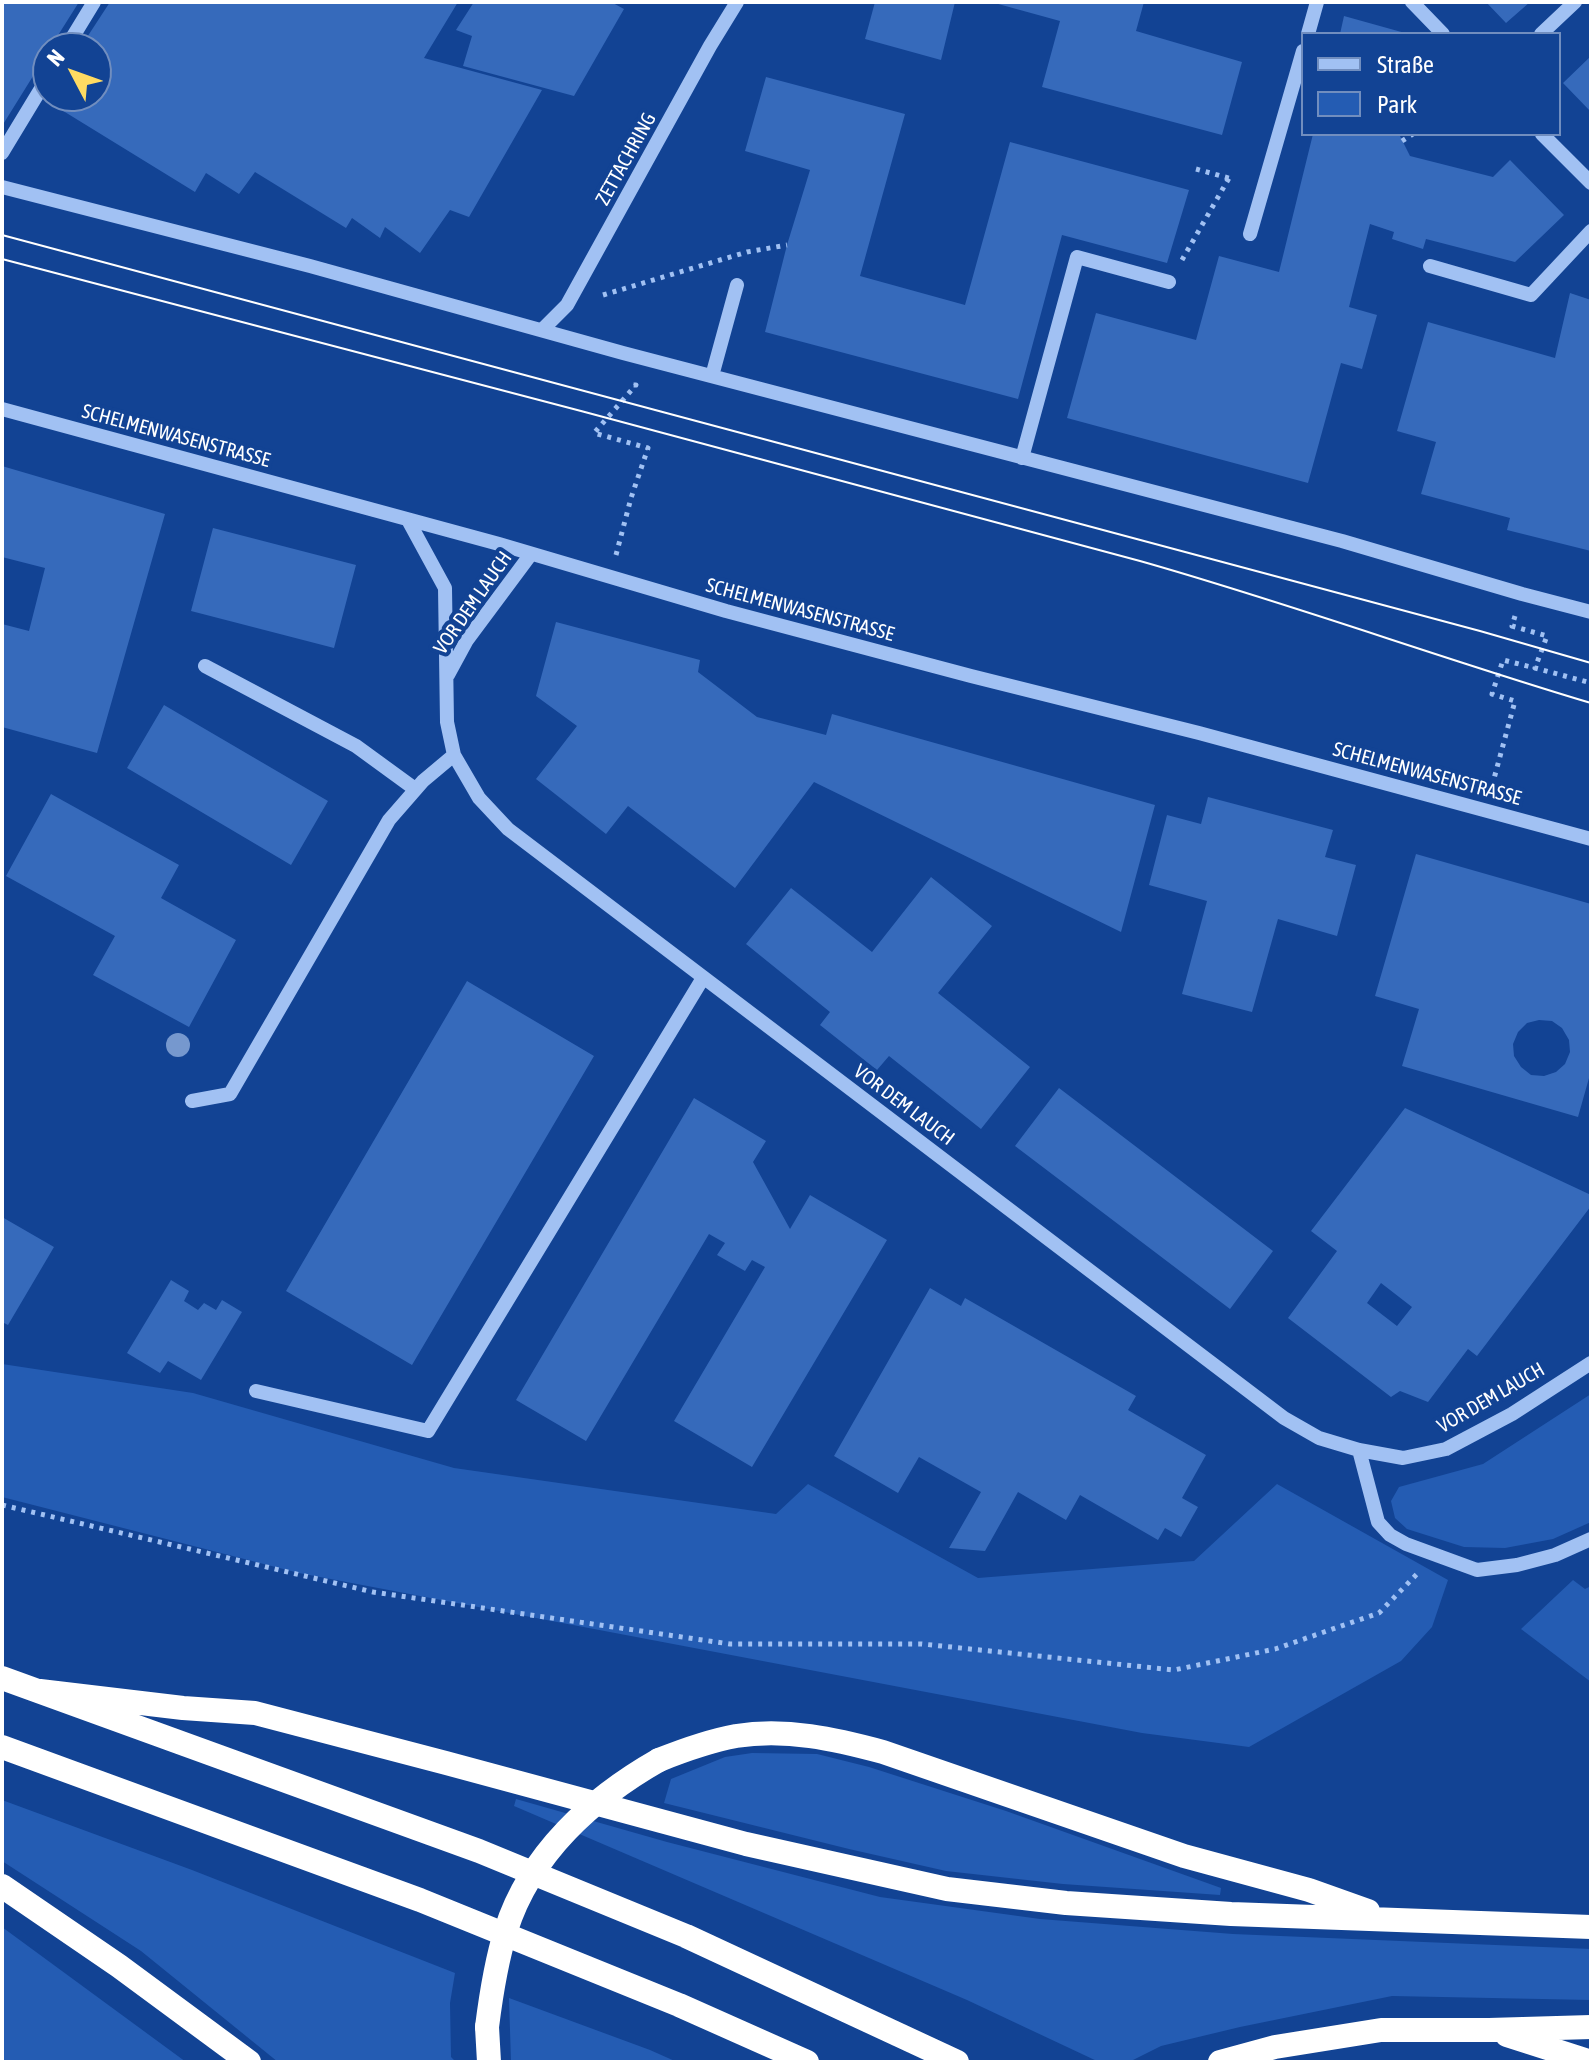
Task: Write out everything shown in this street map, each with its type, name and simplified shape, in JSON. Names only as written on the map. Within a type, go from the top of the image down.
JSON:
[{"type":"highway","points":[[2,1678],[479,1851],[686,1936],[957,2062]]},
{"type":"highway","points":[[40,1691],[255,1713],[746,1844],[947,1889],[1066,1903],[1231,1914],[1591,1927]]},
{"type":"highway","points":[[489,2062],[487,2027],[506,1929],[518,1899],[558,1840],[581,1814],[614,1788],[659,1760],[694,1746],[737,1736],[787,1734],[839,1740],[883,1752],[1184,1856],[1309,1890],[1389,1919]]},
{"type":"highway","points":[[2,1747],[420,1900],[679,2005],[807,2062]]},
{"type":"highway","points":[[2,1886],[119,1966],[249,2062]]},
{"type":"highway","points":[[1220,2062],[1275,2047],[1381,2030],[1591,2027]]},
{"type":"highway","points":[[1489,2030],[1591,2062]]},
{"type":"street","points":[[76,32],[94,2]]},
{"type":"street","name":"ZETTACHRING","points":[[542,330],[567,305],[737,2]]},
{"type":"street","points":[[1309,32],[1317,2]]},
{"type":"street","points":[[1412,2],[1441,32]]},
{"type":"street","points":[[1543,32],[1575,2]]},
{"type":"street","points":[[1250,234],[1301,58]]},
{"type":"street","points":[[2,153],[32,103]]},
{"type":"street","points":[[1544,136],[1591,183]]},
{"type":"street","points":[[2,187],[1342,541],[1591,612]]},
{"type":"street","points":[[1430,266],[1531,295],[1591,231]]},
{"type":"street","points":[[1022,458],[1077,257],[1169,282]]},
{"type":"street","points":[[712,376],[737,285]]},
{"type":"street","name":"SCHELMENWASENSTRASSE","points":[[2,409],[757,619],[1199,733],[1591,839]]},
{"type":"street","name":"VOR DEM LAUCH","points":[[408,520],[445,588],[447,722],[454,755],[479,798],[508,829],[1284,1418],[1319,1438],[1359,1450],[1403,1458],[1446,1449],[1512,1414],[1591,1363]]},
{"type":"street","name":"VOR DEM LAUCH","points":[[448,675],[467,640],[531,554]]},
{"type":"street","points":[[205,666],[356,746],[415,789]]},
{"type":"street","points":[[192,1101],[230,1094],[389,820],[423,781],[454,755]]},
{"type":"street","points":[[256,1391],[428,1431],[703,978]]},
{"type":"street","points":[[1359,1450],[1378,1522],[1390,1535],[1406,1544],[1477,1570],[1517,1565],[1555,1555],[1591,1539]]},
{"type":"path","points":[[1402,141],[1410,136]]},
{"type":"path","points":[[1196,169],[1263,187]]},
{"type":"path","points":[[1169,282],[1229,178]]},
{"type":"path","points":[[567,305],[747,252],[787,245]]},
{"type":"path","points":[[743,263],[747,252]]},
{"type":"path","points":[[610,577],[648,448],[594,433],[636,385],[613,380],[623,353]]},
{"type":"path","points":[[1535,668],[1547,636]]},
{"type":"path","points":[[1485,810],[1515,701],[1492,694],[1503,660],[1591,683]]},
{"type":"path","points":[[2,1505],[373,1592],[730,1644],[922,1644],[1174,1670],[1275,1649],[1379,1613],[1436,1554]]},
{"type":"green space","points":[[2,1364],[193,1393],[454,1468],[776,1514],[808,1484],[978,1578],[1194,1561],[1277,1484],[1448,1580],[1432,1627],[1401,1661],[1249,1747],[1142,1733],[299,1573],[2,1497]]},
{"type":"green space","points":[[1591,1394],[1591,1522],[1553,1539],[1505,1548],[1464,1547],[1407,1529],[1395,1518],[1391,1501],[1399,1487],[1483,1464]]},
{"type":"green space","points":[[1573,1580],[1585,1589],[1591,1586],[1591,1682],[1521,1629]]},
{"type":"green space","points":[[752,1753],[817,1754],[869,1767],[1006,1811],[1221,1888],[1220,1895],[1063,1884],[946,1871],[664,1803],[671,1779],[725,1757]]},
{"type":"green space","points":[[516,1799],[880,1897],[1040,1919],[1233,1934],[1591,1949],[1591,2000],[1392,1996],[1161,2046],[1129,2062],[1099,2062],[967,2000],[514,1806]]},
{"type":"green space","points":[[2,1800],[455,1973],[450,2003],[451,2057],[456,2062],[278,2062],[141,1951],[2,1861]]},
{"type":"green space","points":[[2,1927],[186,2062],[2,2062]]},
{"type":"green space","points":[[509,1998],[650,2050],[677,2062],[511,2062]]},
{"type":"building","points":[[2,2],[79,2],[60,32],[32,32],[32,78],[2,126]]},
{"type":"building","points":[[110,2],[458,2],[424,58],[542,90],[469,217],[450,210],[420,253],[385,227],[380,238],[352,218],[346,228],[255,172],[239,194],[206,173],[195,192],[65,112],[112,112],[112,32],[90,32]]},
{"type":"building","points":[[474,2],[611,2],[624,9],[574,96],[463,66],[472,36],[456,30]]},
{"type":"building","points":[[875,2],[955,2],[941,60],[865,39]]},
{"type":"building","points":[[991,2],[1144,2],[1136,31],[1242,62],[1222,135],[1042,87],[1060,21]]},
{"type":"building","points":[[1486,2],[1530,2],[1506,23]]},
{"type":"building","points":[[1344,16],[1401,32],[1340,32]]},
{"type":"building","points":[[1591,56],[1591,112],[1563,83]]},
{"type":"building","points":[[766,77],[905,114],[860,276],[965,305],[1010,142],[1189,190],[1167,263],[1062,235],[1018,399],[765,332],[810,170],[745,151]]},
{"type":"building","points":[[1313,136],[1400,136],[1410,156],[1493,177],[1510,160],[1564,215],[1515,262],[1426,239],[1423,249],[1392,239],[1394,232],[1370,224],[1349,307],[1377,315],[1362,369],[1341,363],[1308,483],[1067,418],[1096,313],[1196,340],[1219,256],[1279,272]]},
{"type":"building","points":[[1570,293],[1591,300],[1591,551],[1507,530],[1510,518],[1421,494],[1436,442],[1397,431],[1428,322],[1555,358]]},
{"type":"building","points":[[2,466],[165,514],[97,753],[2,727],[2,624],[29,631],[45,568],[2,557]]},
{"type":"building","points":[[213,528],[356,565],[334,648],[191,611]]},
{"type":"building","points":[[556,622],[700,660],[698,672],[757,717],[826,735],[832,714],[1155,805],[1121,932],[814,782],[735,888],[628,806],[606,834],[536,779],[577,726],[536,696]]},
{"type":"building","points":[[164,705],[328,801],[291,865],[127,768]]},
{"type":"building","points":[[51,794],[179,865],[161,898],[236,940],[189,1027],[93,975],[115,936],[6,876]]},
{"type":"building","points":[[1208,797],[1333,830],[1325,857],[1356,865],[1337,936],[1278,919],[1252,1012],[1182,994],[1207,901],[1149,885],[1167,815],[1201,824]]},
{"type":"building","points":[[1416,854],[1591,904],[1591,1071],[1578,1117],[1402,1066],[1419,1009],[1375,996]],"holes":[[[1552,1021],[1562,1028],[1569,1040],[1570,1052],[1565,1064],[1556,1072],[1544,1076],[1531,1075],[1514,1056],[1513,1044],[1518,1032],[1527,1023]]]},
{"type":"building","points":[[931,877],[992,926],[938,993],[1030,1067],[981,1129],[889,1056],[877,1070],[820,1025],[830,1012],[746,944],[791,888],[872,952]]},
{"type":"building","points":[[467,981],[594,1056],[412,1365],[286,1291]]},
{"type":"building","points":[[1059,1088],[1273,1251],[1230,1309],[1015,1146]]},
{"type":"building","points":[[694,1098],[766,1141],[753,1162],[790,1229],[810,1195],[887,1240],[752,1467],[674,1421],[765,1267],[752,1260],[745,1271],[717,1255],[725,1243],[709,1234],[586,1441],[516,1400]]},
{"type":"building","points":[[1405,1108],[1591,1195],[1591,1206],[1477,1356],[1468,1349],[1428,1402],[1400,1391],[1391,1397],[1288,1318],[1337,1251],[1311,1231]],"holes":[[[1381,1283],[1412,1307],[1397,1326],[1367,1303]]]},
{"type":"building","points":[[2,1217],[54,1247],[8,1325],[2,1322]]},
{"type":"building","points":[[171,1280],[189,1291],[184,1301],[198,1310],[204,1303],[216,1310],[222,1300],[242,1312],[201,1380],[168,1361],[160,1373],[127,1353]]},
{"type":"building","points":[[930,1288],[961,1306],[965,1298],[1136,1396],[1128,1410],[1206,1455],[1182,1498],[1198,1507],[1181,1537],[1165,1528],[1158,1540],[1080,1495],[1066,1520],[1018,1492],[985,1551],[949,1548],[981,1492],[919,1457],[898,1493],[834,1456]]},
{"type":"tram line","points":[[2,235],[1591,663]]},
{"type":"tram line","points":[[2,259],[1140,561],[1591,703]]}]
